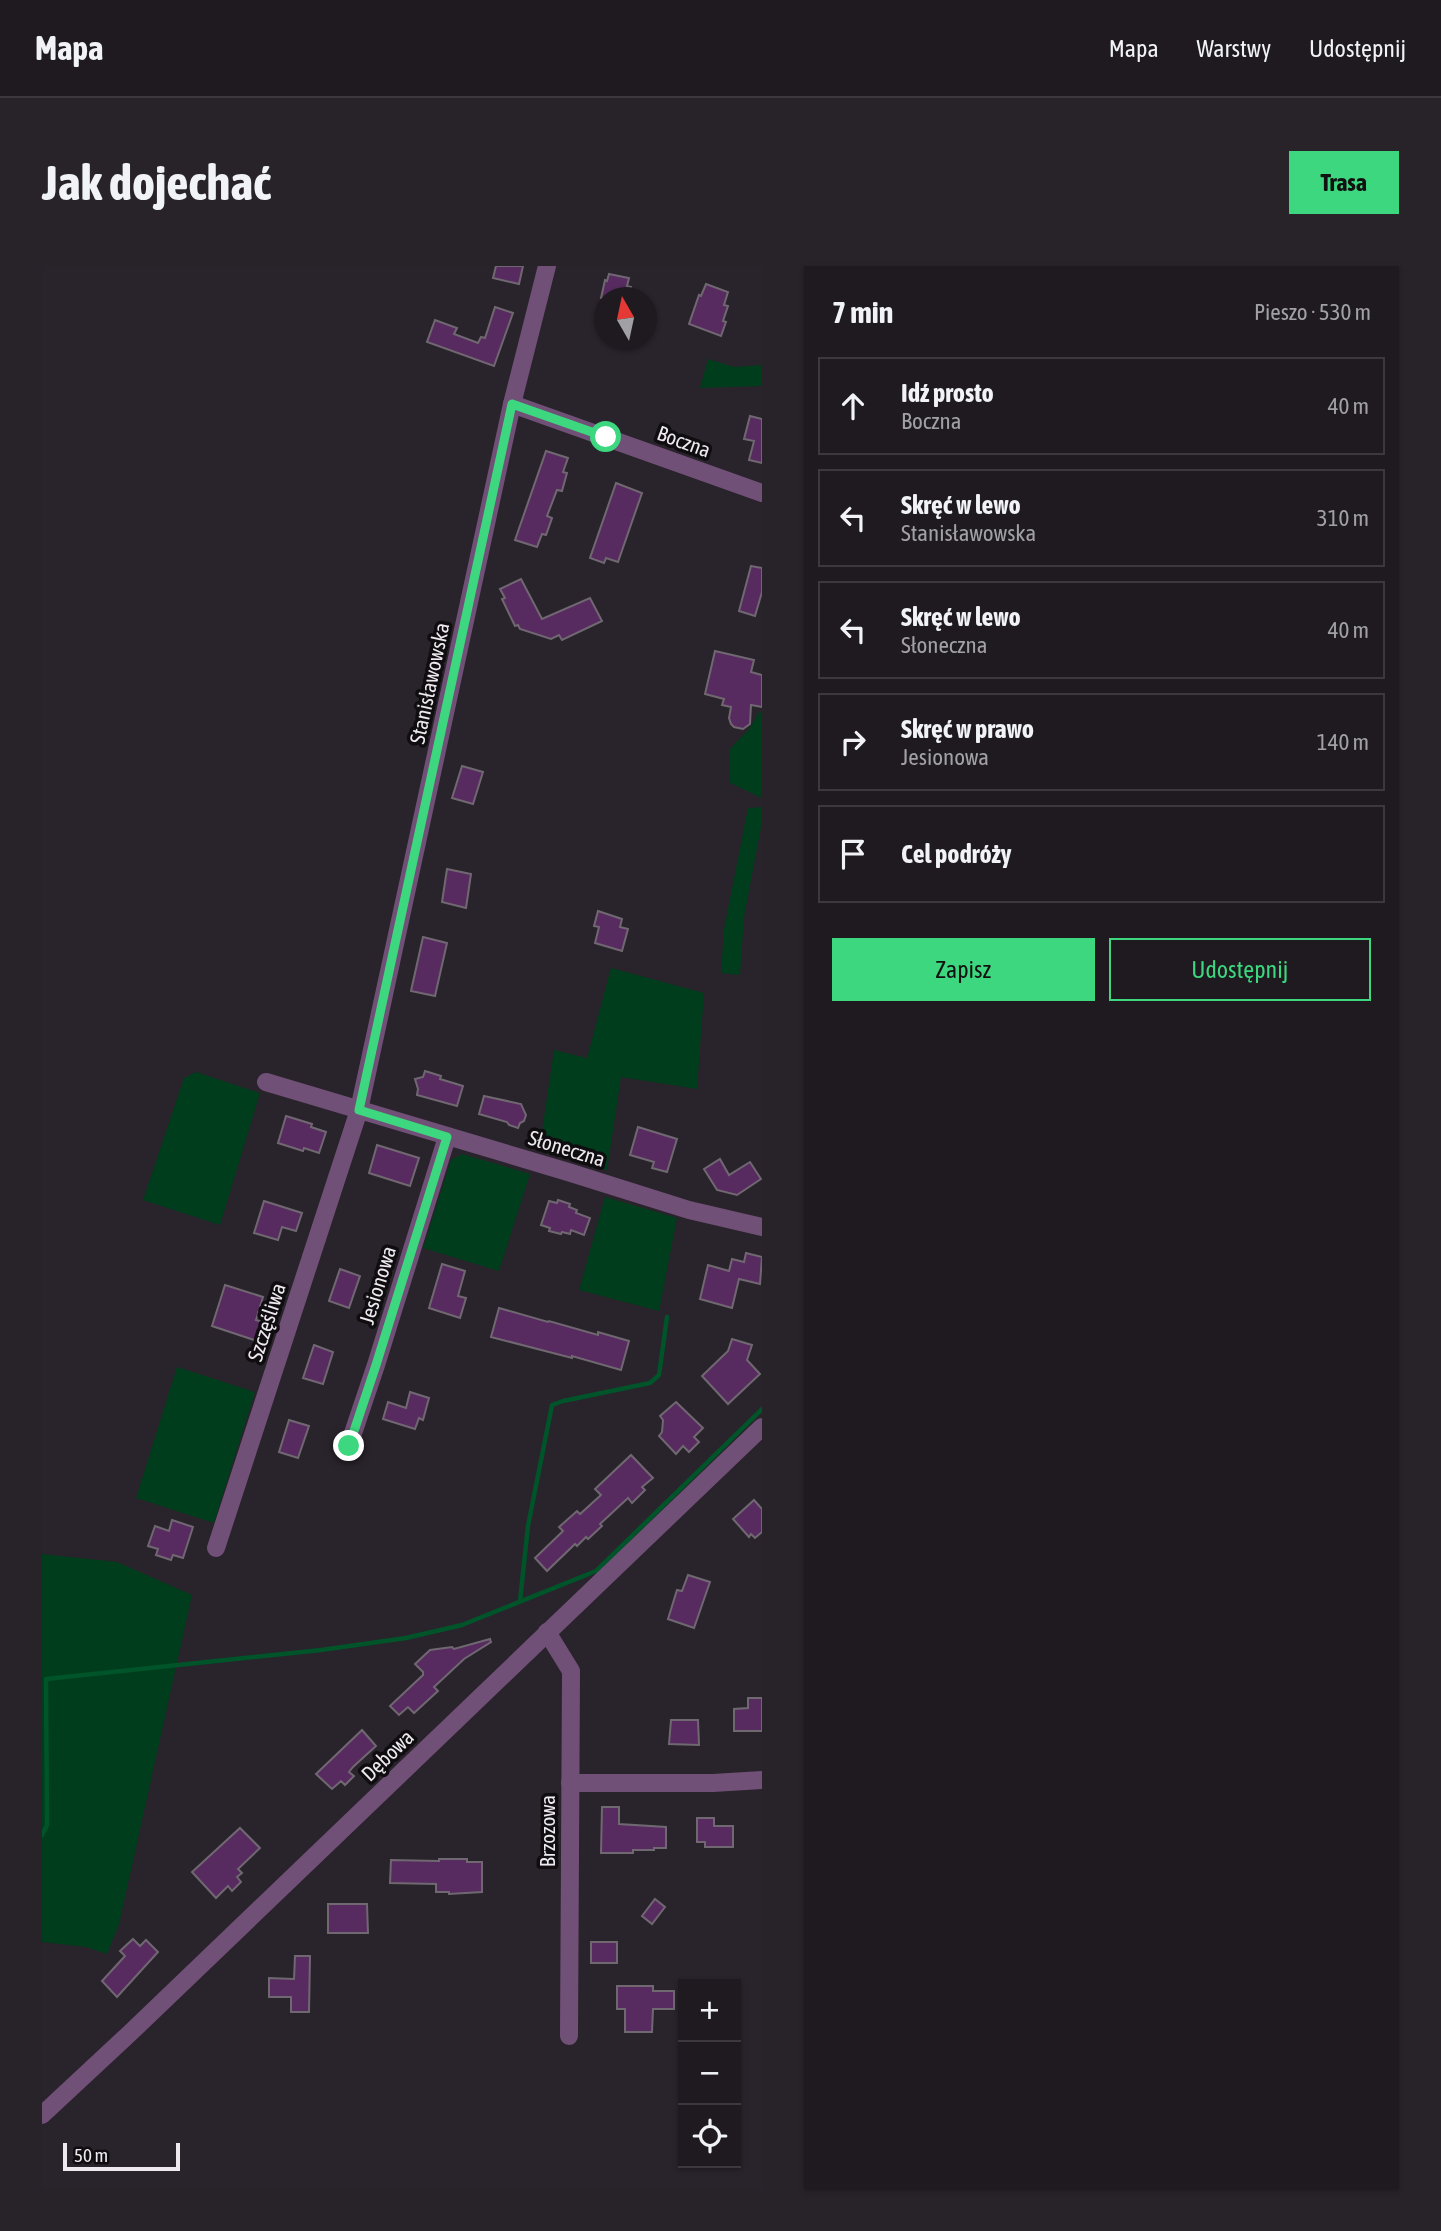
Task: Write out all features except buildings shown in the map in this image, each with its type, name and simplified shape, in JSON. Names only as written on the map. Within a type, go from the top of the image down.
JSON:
[{"type":"street","name":"Stanisławowska","points":[[359,1110],[512,404],[547,266]]},
{"type":"street","name":"Boczna","points":[[512,404],[762,493]]},
{"type":"street","name":"Słoneczna","points":[[266,1082],[688,1210],[762,1227]]},
{"type":"street","name":"Szczęśliwa","points":[[216,1548],[359,1110]]},
{"type":"street","name":"Jesionowa","points":[[349,1446],[447,1137]]},
{"type":"street","name":"Dębowa","points":[[42,2115],[762,1427]]},
{"type":"street","name":"Brzozowa","points":[[547,1632],[571,1671],[569,2036]]},
{"type":"street","points":[[570,1783],[713,1783],[762,1780]]},
{"type":"green space","points":[[708,359],[734,367],[762,365],[762,386],[700,388]]},
{"type":"green space","points":[[759,712],[762,713],[762,798],[730,783],[730,749],[749,729]]},
{"type":"green space","points":[[762,807],[762,822],[744,917],[740,975],[721,973],[724,929],[748,808]]},
{"type":"green space","points":[[611,968],[704,993],[697,1089],[621,1077],[607,1170],[539,1151],[554,1050],[587,1058]]},
{"type":"green space","points":[[196,1072],[260,1093],[220,1225],[143,1200],[184,1078]]},
{"type":"green space","points":[[462,1154],[530,1174],[499,1271],[423,1248],[451,1160]]},
{"type":"green space","points":[[605,1197],[677,1218],[659,1311],[579,1290]]},
{"type":"green space","points":[[177,1367],[255,1392],[214,1523],[136,1498]]},
{"type":"green space","points":[[42,1554],[117,1562],[192,1595],[119,1924],[107,1954],[86,1947],[42,1942]]},
{"type":"waterway","points":[[520,1601],[528,1526],[552,1405],[650,1383],[659,1375],[667,1317]]},
{"type":"waterway","points":[[42,1835],[47,1825],[46,1679],[321,1650],[406,1638],[462,1625],[596,1571],[762,1409]]},
{"type":"route","points":[[349,1446],[447,1137],[359,1110],[512,404],[606,437]]}]
